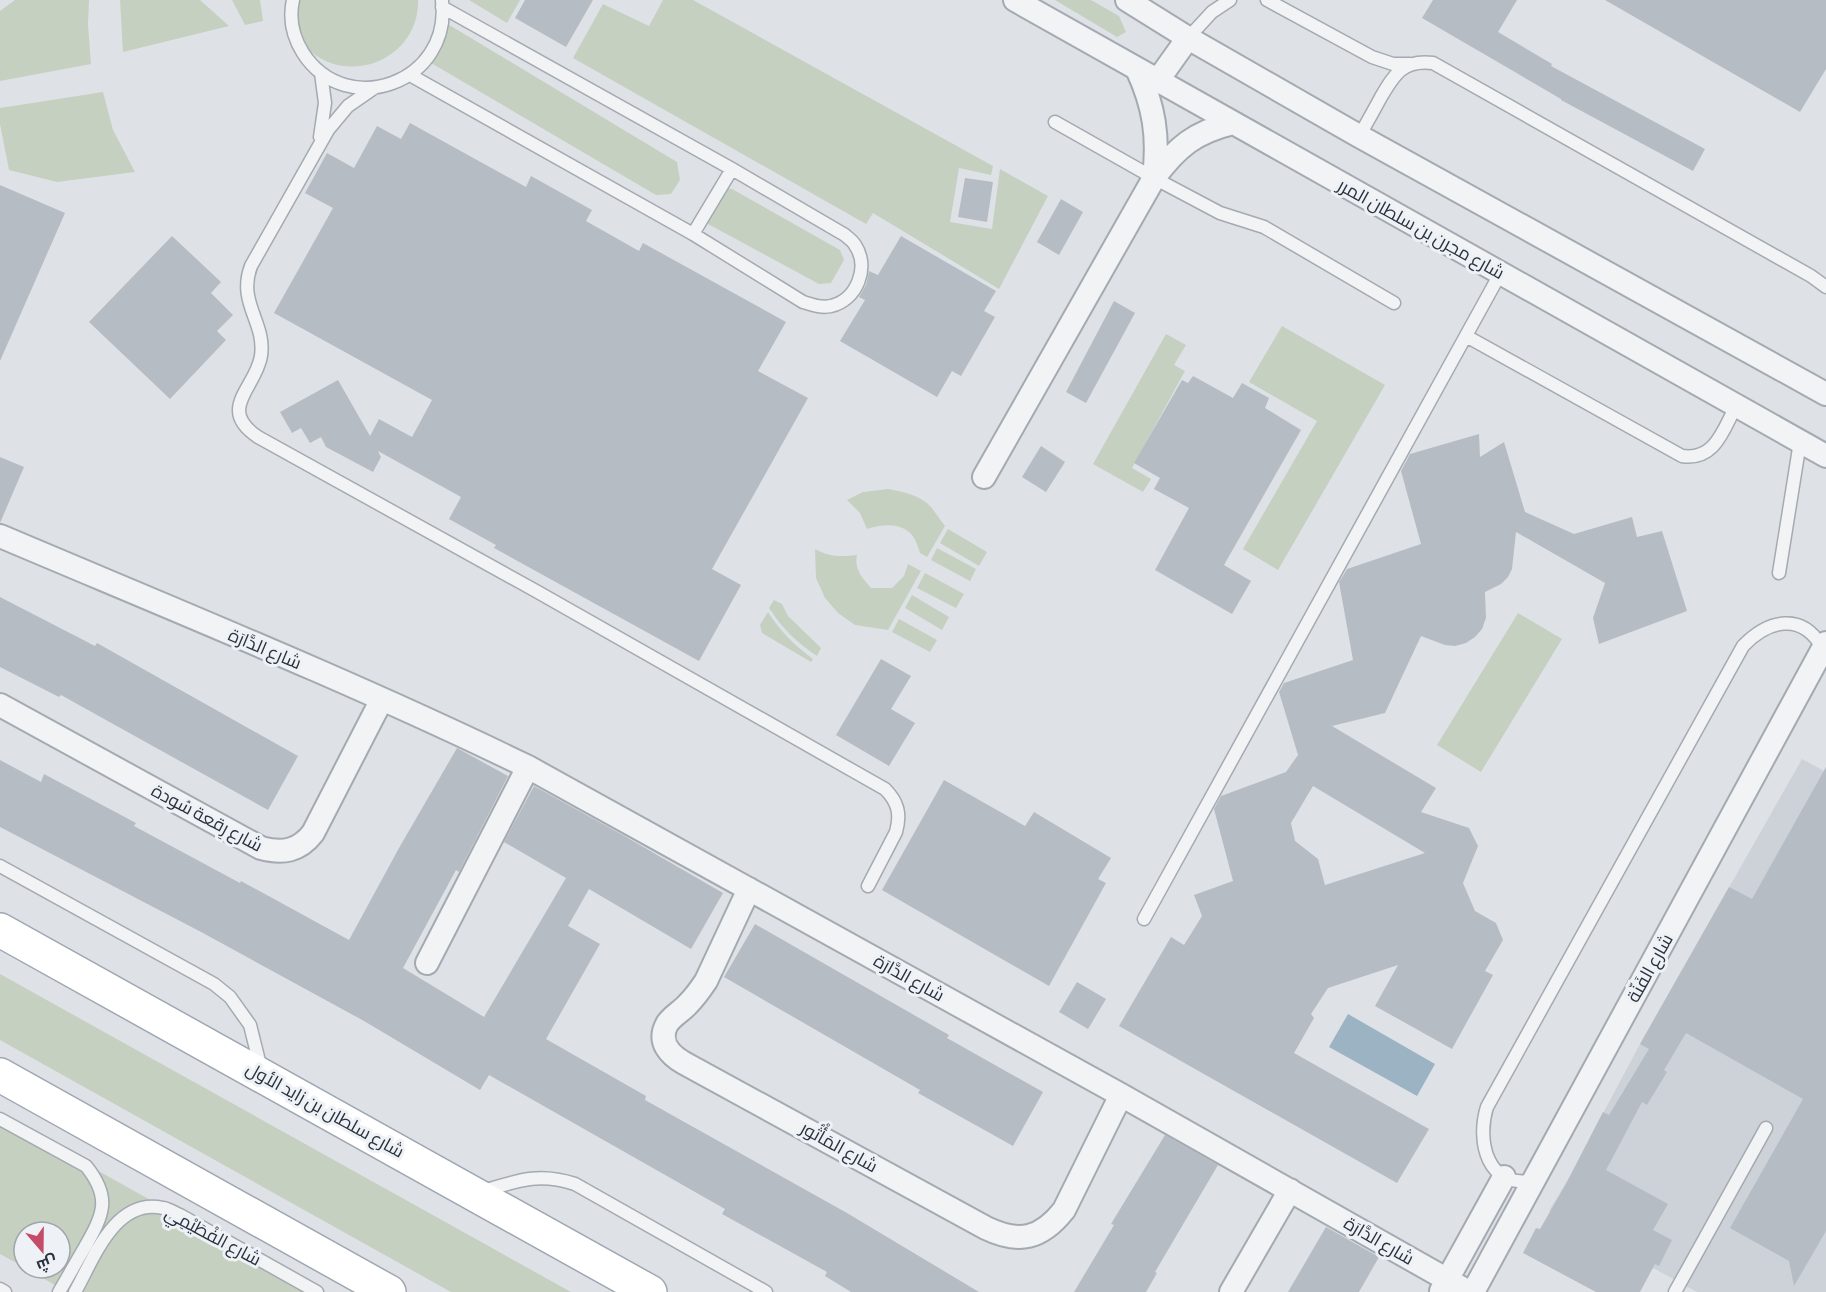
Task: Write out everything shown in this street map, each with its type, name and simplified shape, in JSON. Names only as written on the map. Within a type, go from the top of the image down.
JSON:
[{"type":"main road","name":"شارع سلطان بن زايد الأول","points":[[0,930],[650,1292]]},
{"type":"main road","points":[[0,1075],[388,1292]]},
{"type":"street","name":"شارع مجرن بن سلطان المرر","points":[[1015,0],[1826,456]]},
{"type":"street","points":[[1126,0],[1359,135],[1826,394]]},
{"type":"street","points":[[1158,80],[1188,38]]},
{"type":"street","points":[[1137,69],[1153,111],[1157,156],[1154,178]]},
{"type":"street","points":[[984,477],[1154,178],[1179,147],[1214,128],[1233,123]]},
{"type":"street","name":"شارع الدَّارَة","points":[[0,536],[382,699],[528,767],[1290,1190],[1443,1286],[1471,1292]]},
{"type":"street","name":"شارع الفَنّة","points":[[1471,1292],[1535,1180],[1825,646]]},
{"type":"street","name":"شارع رِقعة سُودة","points":[[0,705],[261,848],[273,852],[284,852],[296,849],[313,833],[382,699]]},
{"type":"street","points":[[427,963],[528,767]]},
{"type":"street","name":"شارع المَأْثُور","points":[[749,889],[706,981],[697,994],[668,1024],[664,1033],[664,1043],[668,1052],[684,1063],[986,1228],[1002,1236],[1020,1238],[1038,1234],[1053,1224],[1064,1210],[1121,1095]]},
{"type":"street","points":[[1443,1286],[1504,1177]]},
{"type":"street","points":[[1231,1292],[1290,1190]]},
{"type":"lane","points":[[293,0],[291,9],[293,31],[309,61],[321,73],[337,82],[356,87],[374,88],[386,86],[410,75],[422,65],[438,38],[442,23],[442,4],[845,235],[855,245],[861,259],[861,274],[856,288],[846,299],[832,305],[818,306],[803,302],[693,234],[410,75]]},
{"type":"lane","points":[[1188,38],[1212,12],[1230,0]]},
{"type":"lane","points":[[1267,0],[1371,57],[1393,64],[1423,62],[1441,67],[1801,270],[1826,287]]},
{"type":"lane","points":[[1359,135],[1392,79],[1402,69],[1414,63]]},
{"type":"lane","points":[[319,143],[325,103],[321,73]]},
{"type":"lane","points":[[374,88],[360,96],[343,112],[319,143],[247,277],[246,289],[261,338],[261,346],[259,364],[241,398],[239,409],[242,421],[248,430],[885,789],[897,806],[898,824],[868,886]]},
{"type":"lane","points":[[1055,122],[1220,213],[1264,227],[1394,303]]},
{"type":"lane","points":[[693,234],[732,169]]},
{"type":"lane","points":[[1144,919],[1500,273]]},
{"type":"lane","points":[[1466,336],[1682,456],[1699,457],[1708,452],[1715,445],[1736,406]]},
{"type":"lane","points":[[1779,573],[1800,442]]},
{"type":"lane","points":[[1535,1180],[1514,1181],[1504,1177],[1490,1163],[1483,1142],[1487,1107],[1738,654],[1757,634],[1774,625],[1783,624],[1802,626],[1825,646]]},
{"type":"lane","points":[[0,866],[214,984],[230,997],[250,1025],[263,1076]]},
{"type":"lane","points":[[0,1119],[86,1166],[101,1192],[103,1207],[99,1222],[59,1292]]},
{"type":"lane","points":[[1675,1292],[1766,1128]]},
{"type":"lane","points":[[474,1193],[538,1177],[575,1184],[766,1292]]},
{"type":"lane","name":"شارع الفْطَيْمِي","points":[[75,1292],[111,1228],[125,1215],[143,1207],[163,1208],[180,1215],[317,1292]]},
{"type":"lane","points":[[0,1289],[5,1292]]},
{"type":"shaded area","points":[[1802,759],[1826,772],[1826,1292],[1697,1292],[1549,1211],[1640,1044]]},
{"type":"green space","points":[[15,0],[89,0],[91,64],[0,81],[0,11]]},
{"type":"green space","points":[[120,0],[200,0],[229,26],[123,52]]},
{"type":"green space","points":[[232,0],[260,0],[263,21],[245,25]]},
{"type":"green space","points":[[288,0],[418,0],[415,21],[407,38],[394,52],[378,61],[360,66],[341,66],[323,59],[306,47],[298,32]]},
{"type":"green space","points":[[469,0],[520,0],[507,23]]},
{"type":"green space","points":[[663,0],[693,0],[993,166],[991,175],[959,168],[950,222],[992,229],[1000,169],[1048,196],[999,289],[873,213],[866,224],[573,58],[603,4],[649,26]]},
{"type":"green space","points":[[1055,0],[1091,0],[1119,16],[1126,32],[1117,37]]},
{"type":"green space","points":[[446,23],[677,162],[680,180],[671,194],[656,195],[426,60]]},
{"type":"green space","points":[[103,92],[113,130],[135,172],[57,182],[9,170],[0,124],[0,108]]},
{"type":"green space","points":[[717,188],[732,189],[840,250],[844,260],[831,283],[819,284],[708,224],[702,210]]},
{"type":"green space","points":[[1282,326],[1385,385],[1278,570],[1243,549],[1317,421],[1249,382]]},
{"type":"green space","points":[[1166,334],[1186,345],[1174,365],[1185,371],[1132,468],[1151,479],[1143,492],[1093,464]]},
{"type":"green space","points":[[888,489],[914,496],[925,502],[945,526],[927,557],[920,553],[913,537],[902,528],[885,525],[867,529],[860,513],[847,500],[863,492]]},
{"type":"green space","points":[[948,529],[987,552],[979,566],[940,543]]},
{"type":"green space","points":[[937,548],[976,569],[970,581],[931,560]]},
{"type":"green space","points":[[815,549],[835,556],[857,555],[858,569],[871,588],[892,588],[904,576],[908,564],[921,571],[888,630],[855,625],[838,613],[825,598],[816,578]]},
{"type":"green space","points":[[925,573],[964,594],[956,608],[917,588]]},
{"type":"green space","points":[[912,595],[949,617],[942,630],[905,608]]},
{"type":"green space","points":[[774,600],[782,604],[788,616],[821,648],[817,656],[790,635],[779,622],[769,608]]},
{"type":"green space","points":[[768,612],[788,638],[813,659],[811,662],[762,633],[760,625]]},
{"type":"green space","points":[[1518,613],[1562,639],[1481,772],[1437,745]]},
{"type":"green space","points":[[899,619],[937,640],[930,652],[892,632]]},
{"type":"green space","points":[[0,974],[571,1292],[451,1292],[0,1040]]},
{"type":"green space","points":[[0,1116],[315,1292],[67,1292],[46,1280],[72,1280],[72,1220],[12,1220],[12,1260],[0,1254]]},
{"type":"water","points":[[1348,1014],[1435,1064],[1417,1096],[1329,1047]]},
{"type":"building","points":[[525,0],[593,0],[566,47],[515,18]]},
{"type":"building","points":[[1433,0],[1517,0],[1498,32],[1552,64],[1551,66],[1705,149],[1693,171],[1561,100],[1422,18]]},
{"type":"building","points":[[1605,0],[1826,0],[1826,69],[1800,112]]},
{"type":"building","points":[[410,123],[526,187],[531,176],[592,210],[586,221],[639,251],[643,243],[786,322],[758,371],[808,398],[712,569],[741,585],[699,661],[494,548],[496,545],[449,519],[461,497],[378,451],[381,457],[373,472],[326,447],[321,437],[310,443],[301,428],[292,433],[280,412],[338,380],[370,436],[379,419],[412,437],[432,400],[274,313],[333,208],[305,193],[327,153],[354,168],[377,126],[401,139]]},
{"type":"building","points":[[965,178],[993,182],[987,222],[958,217]]},
{"type":"building","points":[[0,185],[65,213],[0,361]]},
{"type":"building","points":[[1061,199],[1083,212],[1059,255],[1037,242]]},
{"type":"building","points":[[172,236],[221,282],[211,293],[233,315],[217,331],[226,340],[170,399],[89,322]]},
{"type":"building","points":[[901,236],[996,291],[984,311],[995,317],[961,376],[952,371],[937,397],[840,341],[865,300],[859,297],[866,285],[869,271],[878,275]]},
{"type":"building","points":[[1114,301],[1135,313],[1086,403],[1066,392]]},
{"type":"building","points":[[1193,376],[1233,398],[1242,383],[1269,398],[1265,408],[1301,430],[1224,565],[1251,581],[1232,614],[1155,570],[1189,508],[1154,489],[1160,478],[1134,463],[1182,380],[1188,383]]},
{"type":"building","points":[[1479,434],[1480,457],[1504,442],[1525,512],[1574,534],[1632,517],[1637,537],[1662,531],[1687,611],[1599,644],[1593,618],[1605,583],[1516,532],[1512,569],[1501,584],[1485,592],[1486,618],[1482,629],[1475,637],[1455,646],[1445,645],[1421,636],[1385,713],[1332,726],[1436,788],[1421,812],[1469,828],[1478,846],[1463,883],[1475,911],[1496,923],[1503,940],[1485,971],[1493,975],[1452,1049],[1375,1006],[1398,965],[1328,988],[1311,1014],[1314,1018],[1294,1053],[1429,1129],[1397,1183],[1119,1026],[1171,937],[1184,945],[1202,916],[1194,895],[1233,881],[1214,809],[1221,796],[1286,772],[1298,755],[1279,692],[1284,683],[1353,660],[1339,582],[1347,569],[1421,544],[1401,471],[1410,454]],"holes":[[[1313,786],[1425,853],[1325,885],[1318,859],[1295,841],[1291,823]]]},
{"type":"building","points":[[1041,446],[1065,462],[1046,492],[1022,477]]},
{"type":"building","points":[[0,457],[24,467],[0,523]]},
{"type":"building","points":[[0,597],[95,646],[97,643],[298,756],[268,810],[61,695],[59,697],[0,667]]},
{"type":"building","points":[[881,659],[911,676],[891,709],[915,723],[889,766],[836,735]]},
{"type":"building","points":[[457,748],[508,776],[459,872],[456,870],[403,968],[484,1017],[566,878],[504,842],[534,786],[621,834],[723,893],[691,949],[589,889],[568,926],[600,944],[546,1039],[646,1096],[645,1100],[847,1213],[979,1292],[851,1292],[825,1276],[827,1272],[722,1214],[725,1209],[489,1075],[480,1090],[364,1021],[203,933],[0,827],[0,760],[41,782],[44,774],[136,823],[134,826],[349,940]]},
{"type":"building","points":[[1826,767],[1826,1231],[1794,1286],[1789,1261],[1730,1228],[1803,1099],[1686,1033],[1664,1070],[1667,1072],[1647,1105],[1642,1102],[1606,1170],[1668,1204],[1653,1230],[1672,1240],[1659,1266],[1655,1264],[1640,1292],[1596,1292],[1523,1253],[1536,1228],[1540,1229],[1566,1184],[1603,1112],[1609,1115],[1649,1049],[1640,1044],[1729,887],[1752,899]]},
{"type":"building","points":[[944,780],[1025,826],[1034,812],[1111,858],[1098,879],[1106,883],[1049,986],[882,890]]},
{"type":"building","points":[[755,924],[949,1035],[947,1038],[1043,1092],[1013,1146],[918,1093],[920,1090],[724,977]]},
{"type":"building","points":[[1077,982],[1106,999],[1088,1029],[1059,1012]]},
{"type":"building","points":[[1165,1135],[1218,1165],[1155,1272],[1157,1273],[1146,1292],[1074,1292],[1114,1225],[1111,1224]]},
{"type":"building","points":[[1326,1227],[1379,1257],[1359,1292],[1288,1292]]}]
